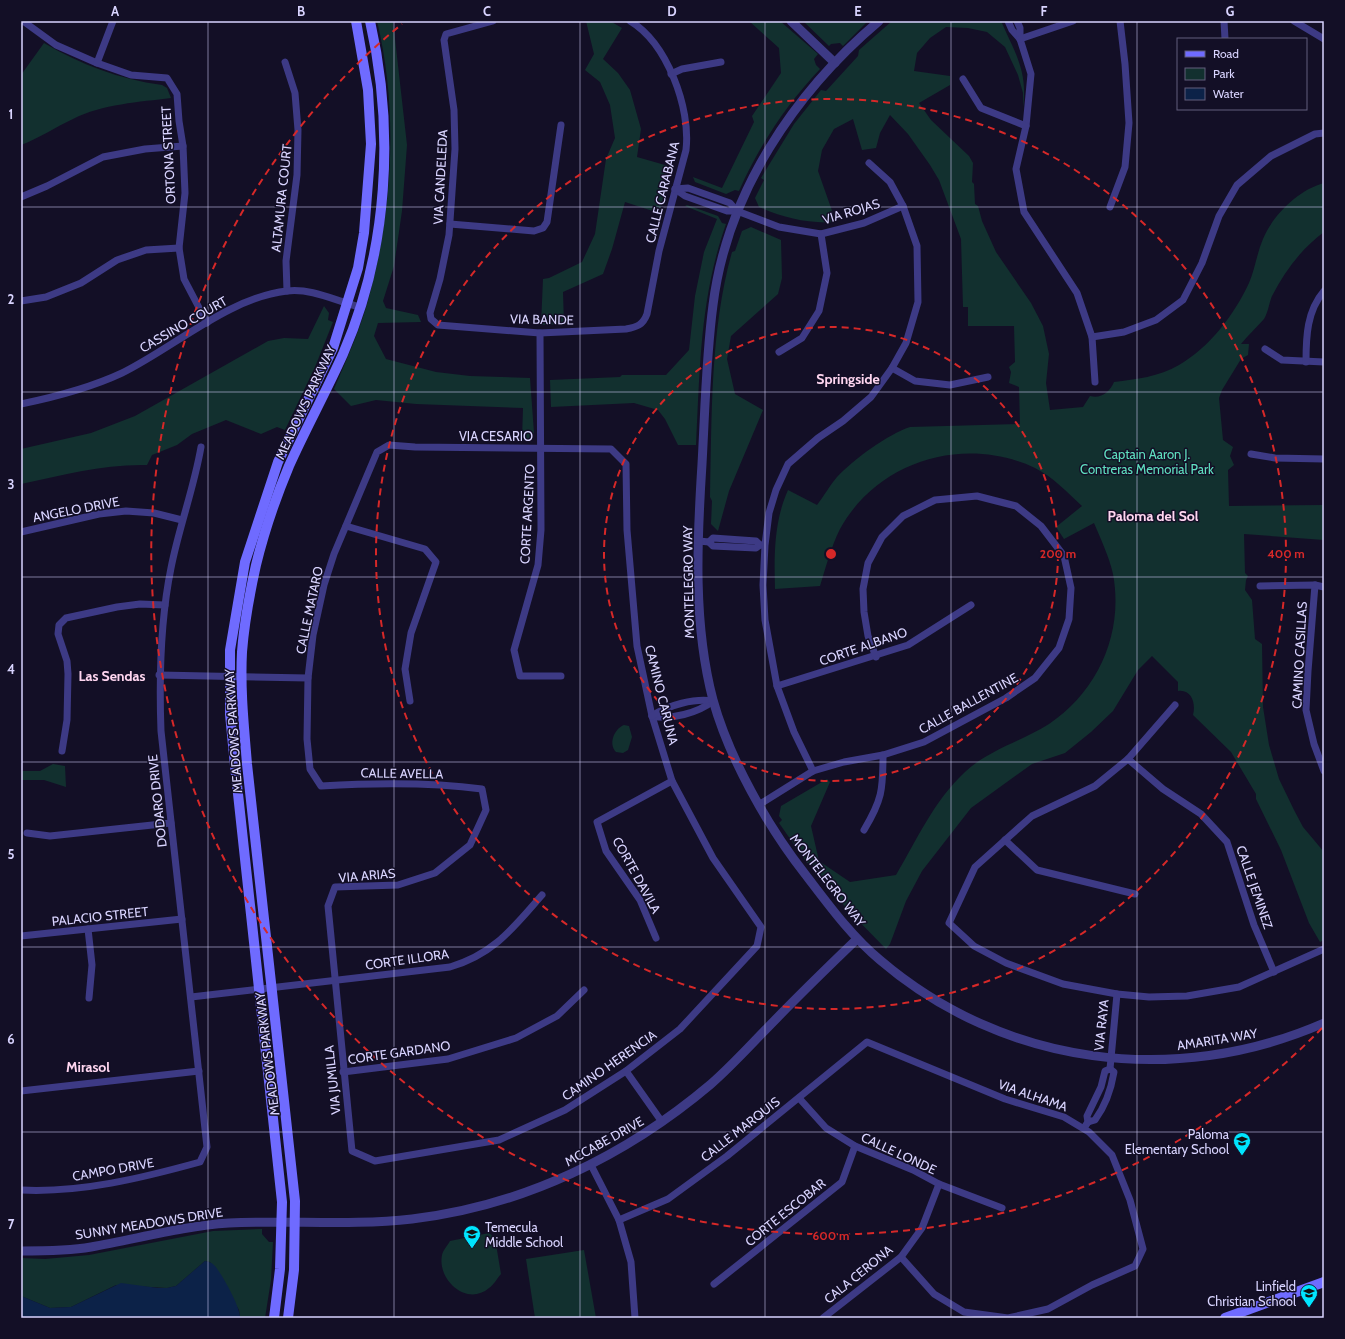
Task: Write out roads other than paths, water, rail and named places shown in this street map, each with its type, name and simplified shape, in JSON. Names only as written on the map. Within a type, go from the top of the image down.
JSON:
[{"type":"main road","name":"MEADOWS PARKWAY","points":[[274,1318],[280,1270],[282,1202],[235,766],[229,677],[230,650],[245,562],[278,462],[333,348],[358,268],[364,233],[371,144],[368,90],[356,21]]},
{"type":"main road","name":"MEADOWS PARKWAY","points":[[288,1318],[294,1270],[295,1223],[293,1174],[247,764],[241,678],[242,651],[256,565],[274,509],[289,466],[341,358],[360,308],[371,272],[378,235],[385,144],[382,88],[370,21]]},
{"type":"main road","points":[[1225,1318],[1324,1282]]},
{"type":"street","points":[[23,21],[56,45],[97,63],[113,21]]},
{"type":"street","name":"VIA CANDELEDA","points":[[431,319],[430,313],[440,279],[450,224],[455,133],[454,110],[444,40],[446,34],[493,21]]},
{"type":"street","name":"CALLE CARABANA","points":[[630,21],[638,26],[661,51],[682,103],[688,138],[657,259],[647,314]]},
{"type":"street","points":[[791,21],[835,63]]},
{"type":"street","name":"MONTELEGRO WAY","points":[[879,21],[835,63],[780,130],[755,173],[738,211],[722,261],[713,301],[709,340],[699,541],[699,600],[702,648],[713,701],[733,756],[781,843],[857,939],[880,961],[930,997],[986,1026],[1019,1039],[1054,1049],[1110,1059]]},
{"type":"street","points":[[1008,21],[1012,30],[1020,39]]},
{"type":"street","points":[[1017,21],[1020,28],[1020,39],[1031,74],[1026,126],[1016,169],[1024,212],[1077,293],[1092,337],[1095,382]]},
{"type":"street","points":[[1020,39],[1073,21]]},
{"type":"street","points":[[1110,207],[1125,167],[1129,123],[1126,64],[1120,21]]},
{"type":"street","points":[[1224,21],[1225,38]]},
{"type":"street","points":[[1294,21],[1324,39]]},
{"type":"street","name":"ALTAMURA COURT","points":[[285,62],[295,93],[298,130],[297,175],[286,261],[287,291]]},
{"type":"street","points":[[670,74],[682,69],[722,62]]},
{"type":"street","name":"ORTONA STREET","points":[[97,63],[131,75],[167,78],[177,94],[178,121],[183,146],[185,192],[179,248],[184,279],[207,323]]},
{"type":"street","points":[[963,78],[981,108],[1026,126]]},
{"type":"street","points":[[450,224],[534,231],[543,228],[547,222],[562,125]]},
{"type":"street","points":[[1092,337],[1124,332],[1156,320],[1183,300],[1202,263],[1219,216],[1237,185],[1271,156],[1315,134],[1324,133]]},
{"type":"street","points":[[21,197],[48,186],[103,157],[144,149],[183,146]]},
{"type":"street","points":[[813,771],[794,732],[777,686],[765,620],[763,545],[769,513],[776,490],[788,464],[818,438],[843,421],[871,397],[892,368],[906,343],[918,302],[917,246],[903,206],[890,182],[869,163]]},
{"type":"street","name":"VIA ROJAS","points":[[675,189],[688,188],[730,203],[738,211],[780,227],[821,234],[864,223],[903,206]]},
{"type":"street","points":[[779,352],[802,338],[819,311],[827,273],[821,234]]},
{"type":"street","points":[[21,301],[46,297],[81,283],[117,260],[146,250],[179,248]]},
{"type":"street","points":[[1306,362],[1306,334],[1315,301],[1324,290]]},
{"type":"street","name":"CASSINO COURT","points":[[21,404],[48,399],[122,373],[207,323],[252,299],[287,291],[310,292],[360,308]]},
{"type":"street","name":"VIA BANDE","points":[[431,319],[438,325],[540,333],[626,329],[638,326],[647,314]]},
{"type":"street","name":"CORTE ARGENTO","points":[[540,333],[542,448],[541,530],[538,565],[514,650],[520,676],[561,676]]},
{"type":"street","points":[[1265,348],[1282,360],[1324,362]]},
{"type":"street","points":[[892,368],[915,381],[950,385],[988,377]]},
{"type":"street","name":"VIA CESARIO","points":[[383,447],[390,445],[415,447],[611,449]]},
{"type":"street","name":"DODARO DRIVE","points":[[201,447],[197,476],[182,520],[170,568],[165,605],[160,675],[161,731],[207,1147],[204,1155]]},
{"type":"street","name":"CALLE MATARO","points":[[321,786],[310,769],[307,739],[308,678],[313,636],[324,585],[346,526],[377,452],[383,447]]},
{"type":"street","name":"CAMINO CARUNA","points":[[611,449],[626,464],[627,530],[637,646],[652,716],[672,781],[714,858],[760,927]]},
{"type":"street","points":[[1251,454],[1274,458],[1324,459]]},
{"type":"street","name":"CALLE BALLENTINE","points":[[760,804],[813,771],[844,762],[882,755],[924,742],[1006,698],[1035,678],[1059,648],[1069,619],[1071,588],[1064,556],[1041,526],[1016,506],[977,496],[935,500],[903,516],[882,537],[868,563],[863,589],[864,612],[868,636],[876,657]]},
{"type":"street","name":"ANGELO DRIVE","points":[[21,532],[99,514],[126,511],[154,513],[182,520]]},
{"type":"street","points":[[346,526],[425,550],[436,562],[411,633],[406,669],[410,701]]},
{"type":"street","points":[[699,541],[709,542],[713,546],[756,548],[763,545]]},
{"type":"street","points":[[1260,586],[1315,585],[1324,587]]},
{"type":"street","name":"CAMINO CASILLAS","points":[[1315,585],[1306,710],[1314,744],[1324,771]]},
{"type":"street","points":[[62,751],[67,720],[68,674],[67,661],[58,634],[59,625],[66,618],[117,607],[140,604],[165,605]]},
{"type":"street","name":"CORTE ALBANO","points":[[777,686],[876,657],[908,645],[971,605]]},
{"type":"street","points":[[160,675],[241,678],[308,678]]},
{"type":"street","points":[[652,716],[661,710],[702,699],[713,701]]},
{"type":"street","points":[[1175,705],[1128,759],[1095,786],[1032,816],[975,867],[949,923],[974,946],[1006,963],[1063,984],[1116,994],[1149,997],[1187,996],[1239,987],[1324,949]]},
{"type":"street","points":[[864,830],[876,810],[883,786],[882,755]]},
{"type":"street","name":"CALLE JEMINEZ","points":[[1128,759],[1163,789],[1201,814],[1227,842],[1254,925],[1274,972]]},
{"type":"street","name":"CORTE DAVILA","points":[[656,938],[640,900],[606,851],[597,822],[672,781]]},
{"type":"street","name":"CALLE AVELLA","points":[[321,786],[367,783],[454,785],[482,789]]},
{"type":"street","name":"VIA ARIAS","points":[[334,981],[328,906],[335,887],[398,885],[435,873],[470,845],[486,810],[482,789]]},
{"type":"street","points":[[27,833],[50,836],[171,823]]},
{"type":"street","points":[[1005,840],[1037,870],[1135,894]]},
{"type":"street","name":"CORTE ILLORA","points":[[191,997],[428,970],[464,962],[492,948],[542,895]]},
{"type":"street","name":"PALACIO STREET","points":[[21,936],[182,919]]},
{"type":"street","name":"CAMINO HERENCIA","points":[[375,1161],[499,1140],[565,1110],[626,1071],[680,1029],[757,946],[760,927]]},
{"type":"street","points":[[88,929],[92,965],[89,998]]},
{"type":"street","name":"MCCABE DRIVE","points":[[281,1223],[375,1222],[441,1215],[516,1196],[591,1166],[662,1122],[712,1083],[857,939]]},
{"type":"street","name":"VIA JUMILLA","points":[[334,981],[352,1151],[375,1161]]},
{"type":"street","name":"CORTE GARDANO","points":[[344,1072],[448,1059],[516,1038],[557,1016],[584,990]]},
{"type":"street","name":"VIA RAYA","points":[[1086,1125],[1095,1120],[1103,1109],[1111,1090],[1114,1072],[1110,1069],[1110,1059],[1116,994]]},
{"type":"street","name":"AMARITA WAY","points":[[1110,1059],[1151,1060],[1208,1056],[1271,1043],[1324,1023]]},
{"type":"street","name":"CALLE MARQUIS","points":[[619,1220],[668,1199],[727,1156],[867,1042]]},
{"type":"street","name":"VIA ALHAMA","points":[[867,1042],[1005,1099],[1086,1125],[1112,1155],[1130,1200],[1143,1250],[1135,1266],[1092,1285],[1048,1309],[1008,1318],[963,1315]]},
{"type":"street","points":[[1086,1125],[1087,1116],[1099,1093],[1105,1071],[1110,1069]]},
{"type":"street","points":[[21,1091],[199,1071]]},
{"type":"street","points":[[626,1071],[662,1122]]},
{"type":"street","name":"CALLE LONDE","points":[[799,1098],[826,1128],[855,1146],[913,1170],[939,1184],[1002,1208]]},
{"type":"street","name":"CORTE ESCOBAR","points":[[714,1284],[842,1182],[855,1146]]},
{"type":"street","name":"CAMPO DRIVE","points":[[21,1190],[39,1191],[68,1189],[143,1177],[200,1162],[204,1155]]},
{"type":"street","points":[[591,1166],[619,1220],[631,1262],[635,1318]]},
{"type":"street","name":"CALA CERONA","points":[[823,1318],[900,1257],[922,1228],[939,1184]]},
{"type":"street","name":"SUNNY MEADOWS DRIVE","points":[[21,1251],[45,1251],[90,1247],[196,1226],[230,1223],[281,1223]]},
{"type":"street","points":[[900,1257],[934,1294],[963,1315]]},
{"type":"water","points":[[205,1261],[213,1264],[221,1275],[234,1299],[240,1318],[21,1318],[21,1296],[50,1308],[71,1307],[121,1283],[158,1288],[176,1286]]},
{"type":"place","name":"Paloma Elementary School","points":[[1242,1156]]},
{"type":"place","name":"Temecula Middle School","points":[[472,1249]]},
{"type":"place","name":"Linfield Christian School","points":[[1309,1308]]},
{"type":"district","name":"Springside","points":[[848,379]]},
{"type":"district","name":"Paloma del Sol","points":[[1153,516]]},
{"type":"district","name":"Las Sendas","points":[[112,676]]},
{"type":"district","name":"Mirasol","points":[[88,1067]]},
{"type":"park label","name":"Captain Aaron J. Contreras Memorial Park","points":[[1147,462]]}]
